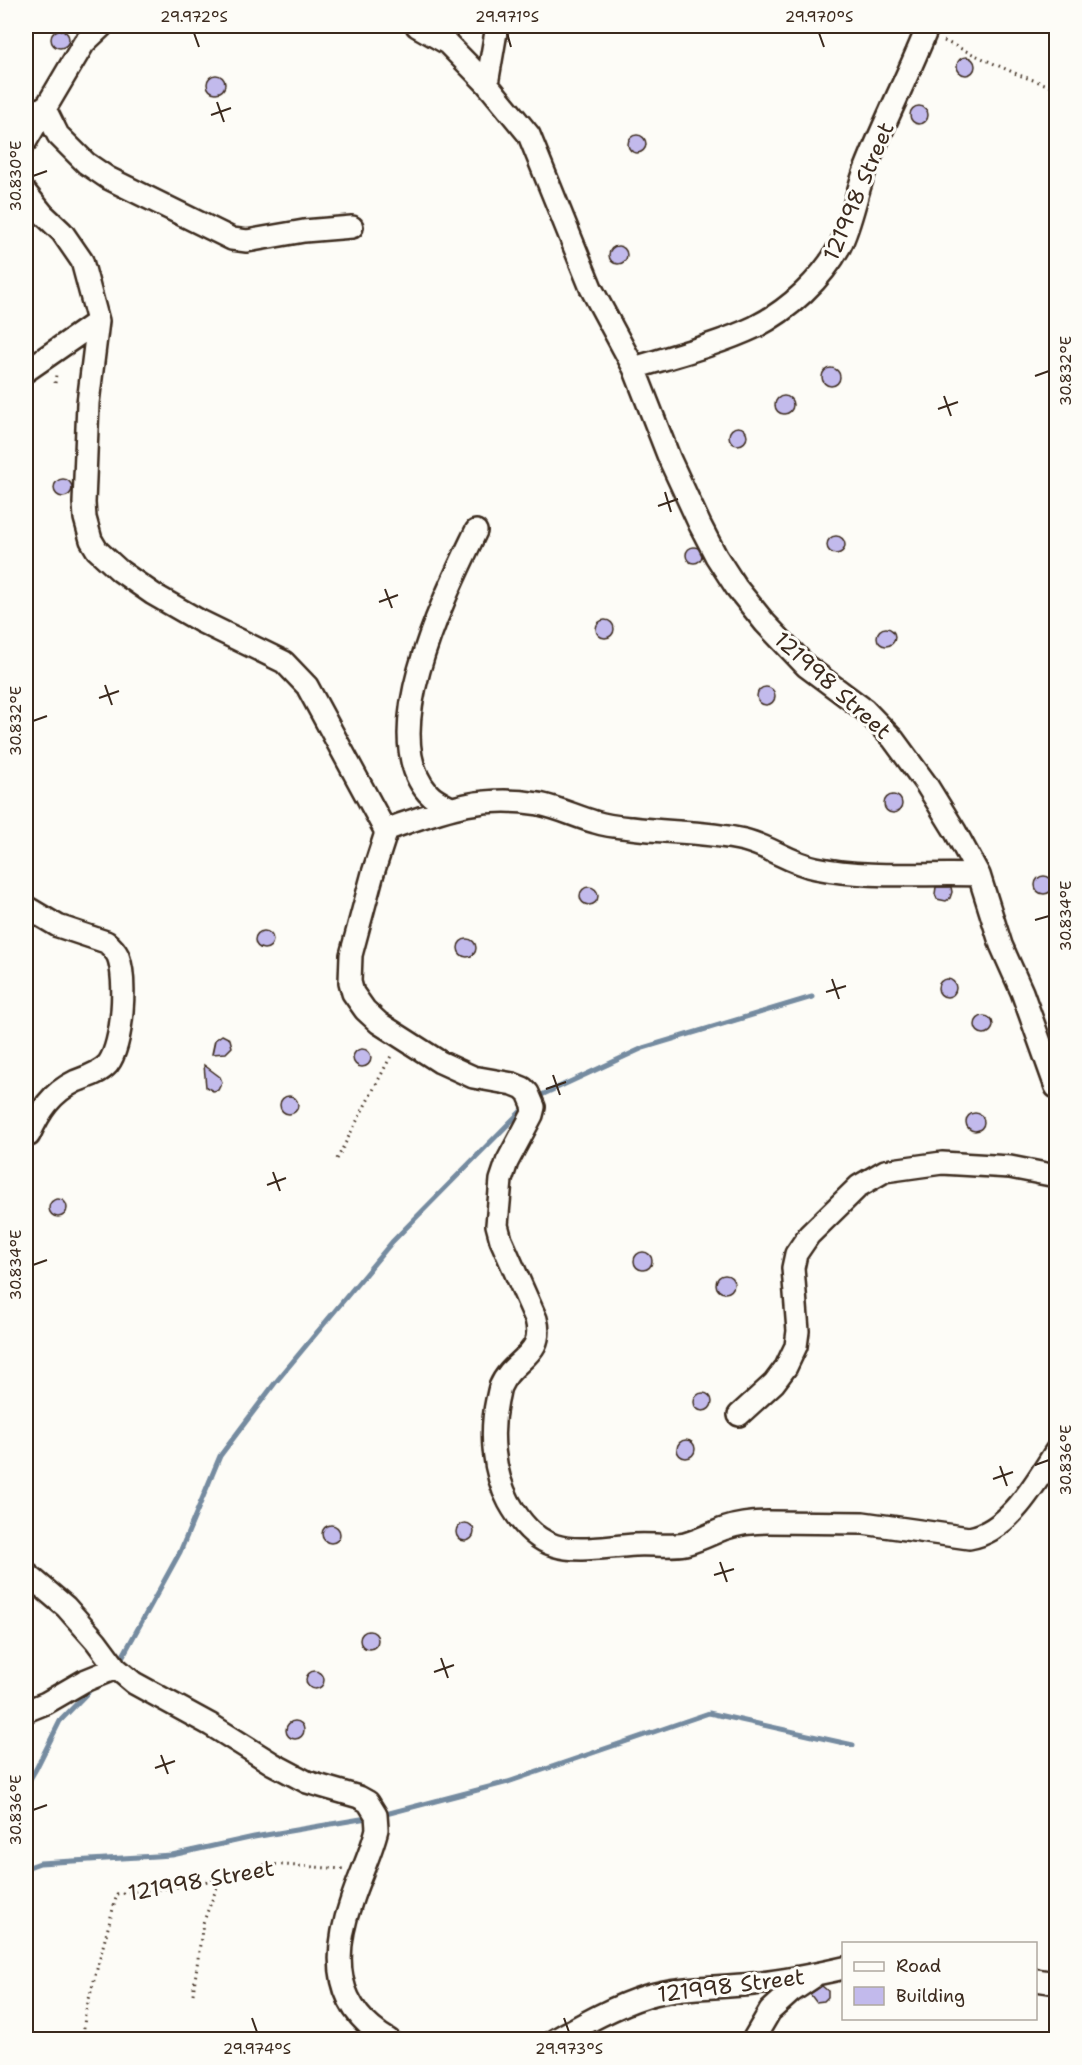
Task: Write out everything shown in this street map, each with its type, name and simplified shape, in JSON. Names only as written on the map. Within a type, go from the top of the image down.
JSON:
[{"type":"street","points":[[26,141],[44,107],[84,43],[102,26]]},
{"type":"street","points":[[417,26],[447,43],[487,84],[529,135],[591,288],[634,368]]},
{"type":"street","points":[[487,84],[497,26]]},
{"type":"street","name":"121998 Street","points":[[927,29],[866,168],[840,245],[823,272],[784,308],[756,326],[634,368],[670,460],[700,525],[736,587],[765,623],[806,666],[865,710],[893,740],[926,784],[979,875],[1001,945],[1022,992],[1056,1087]]},
{"type":"street","points":[[44,107],[58,135],[86,163],[108,178],[232,239],[247,241],[304,231],[352,227]]},
{"type":"street","points":[[26,193],[62,232],[82,261],[98,321],[88,403],[84,503],[85,518],[91,540],[97,550],[120,571],[153,594],[200,621],[284,662],[307,686],[385,830],[351,955],[350,982],[353,993],[365,1010],[379,1023],[401,1037],[456,1070],[473,1077],[523,1088],[528,1093],[534,1107],[507,1162],[501,1180],[497,1225],[501,1240],[536,1319],[539,1331],[538,1339],[528,1354],[512,1369],[500,1386],[495,1411],[494,1440],[498,1473],[504,1493],[515,1513],[536,1536],[557,1548],[572,1549],[651,1544],[670,1546],[689,1543],[726,1528],[753,1522],[863,1522],[969,1538],[981,1536],[999,1524],[1026,1497],[1056,1451]]},
{"type":"street","points":[[26,371],[98,321]]},
{"type":"street","points":[[451,808],[429,795],[416,774],[409,750],[409,721],[415,682],[433,630],[476,531]]},
{"type":"street","points":[[385,830],[451,808],[485,801],[540,804],[598,823],[632,829],[689,831],[747,841],[792,861],[818,869],[889,874],[979,875]]},
{"type":"street","points":[[26,907],[58,926],[112,946],[120,962],[123,983],[120,1022],[115,1050],[110,1060],[99,1071],[72,1083],[54,1095],[39,1113],[29,1135]]},
{"type":"street","points":[[739,1415],[774,1383],[786,1367],[796,1346],[798,1331],[793,1268],[801,1244],[859,1186],[885,1171],[942,1163],[1010,1167],[1056,1176]]},
{"type":"street","points":[[26,1573],[66,1607],[116,1668],[134,1683],[307,1782],[360,1797],[368,1802],[376,1815],[377,1828],[347,1915],[340,1952],[341,1976],[350,2004],[368,2024],[389,2040]]},
{"type":"street","points":[[26,1711],[46,1703],[84,1681],[116,1668]]},
{"type":"street","name":"121998 Street","points":[[555,2040],[590,2020],[648,1996],[674,1990],[752,1984],[842,1968]]},
{"type":"street","points":[[753,2040],[770,2011],[790,1992],[820,1973]]},
{"type":"street","points":[[1037,1980],[1056,1983]]},
{"type":"path","points":[[927,29],[1019,75],[1056,88]]},
{"type":"path","points":[[337,1159],[401,1037]]},
{"type":"path","name":"121998 Street","points":[[83,2040],[85,2014],[117,1894],[193,1885],[268,1864],[364,1870]]},
{"type":"path","points":[[193,1994],[203,1923],[221,1877]]},
{"type":"building","points":[[60,30],[66,33],[69,39],[66,45],[60,48],[54,45],[51,39],[54,33]]},
{"type":"building","points":[[966,57],[972,60],[975,66],[972,72],[966,75],[960,72],[957,66],[960,60]]},
{"type":"building","points":[[216,75],[222,78],[225,84],[222,90],[216,93],[210,90],[207,84],[210,78]]},
{"type":"building","points":[[919,106],[925,109],[928,115],[925,121],[919,124],[913,121],[910,115],[913,109]]},
{"type":"building","points":[[637,135],[643,138],[646,144],[643,150],[637,153],[631,150],[628,144],[631,138]]},
{"type":"building","points":[[618,246],[624,249],[627,255],[624,261],[618,264],[612,261],[609,255],[612,249]]},
{"type":"building","points":[[831,368],[837,371],[840,377],[837,383],[831,386],[825,383],[822,377],[825,371]]},
{"type":"building","points":[[784,396],[790,399],[793,405],[790,411],[784,414],[778,411],[775,405],[778,399]]},
{"type":"building","points":[[738,427],[744,430],[747,436],[744,442],[738,445],[732,442],[729,436],[732,430]]},
{"type":"building","points":[[63,479],[69,482],[72,488],[69,494],[63,497],[57,494],[54,488],[57,482]]},
{"type":"building","points":[[836,536],[842,539],[845,545],[842,551],[836,554],[830,551],[827,545],[830,539]]},
{"type":"building","points":[[691,547],[697,547],[702,555],[700,561],[691,563],[686,558],[686,552]]},
{"type":"building","points":[[605,620],[611,623],[614,629],[611,635],[605,638],[599,635],[596,629],[599,623]]},
{"type":"building","points":[[886,628],[892,631],[895,637],[892,643],[886,646],[880,643],[877,637],[880,631]]},
{"type":"building","points":[[766,687],[772,690],[775,696],[772,702],[766,705],[760,702],[757,696],[760,690]]},
{"type":"building","points":[[893,795],[899,798],[902,804],[899,810],[893,813],[887,810],[884,804],[887,798]]},
{"type":"building","points":[[1044,876],[1050,879],[1053,885],[1050,891],[1044,894],[1038,891],[1035,885],[1038,879]]},
{"type":"building","points":[[589,887],[595,890],[598,896],[595,902],[589,905],[583,902],[580,896],[583,890]]},
{"type":"building","points":[[936,887],[951,887],[950,898],[946,901],[937,899]]},
{"type":"building","points":[[264,931],[270,934],[273,940],[270,946],[264,949],[258,946],[255,940],[258,934]]},
{"type":"building","points":[[467,939],[473,942],[476,948],[473,954],[467,957],[461,954],[458,948],[461,942]]},
{"type":"building","points":[[947,979],[953,982],[956,988],[953,994],[947,997],[941,994],[938,988],[941,982]]},
{"type":"building","points":[[984,1016],[990,1019],[993,1025],[990,1031],[984,1034],[978,1031],[975,1025],[978,1019]]},
{"type":"building","points":[[222,1035],[230,1039],[232,1047],[226,1053],[212,1054],[215,1040]]},
{"type":"building","points":[[362,1049],[368,1052],[371,1058],[368,1064],[362,1067],[356,1064],[353,1058],[356,1052]]},
{"type":"building","points":[[204,1065],[220,1077],[222,1082],[218,1090],[213,1091],[206,1087]]},
{"type":"building","points":[[289,1096],[295,1099],[298,1105],[295,1111],[289,1114],[283,1111],[280,1105],[283,1099]]},
{"type":"building","points":[[975,1113],[981,1116],[984,1122],[981,1128],[975,1131],[969,1128],[966,1122],[969,1116]]},
{"type":"building","points":[[58,1199],[64,1202],[67,1208],[64,1214],[58,1217],[52,1214],[49,1208],[52,1202]]},
{"type":"building","points":[[643,1252],[649,1255],[652,1261],[649,1267],[643,1270],[637,1267],[634,1261],[637,1255]]},
{"type":"building","points":[[725,1275],[731,1278],[734,1284],[731,1290],[725,1293],[719,1290],[716,1284],[719,1278]]},
{"type":"building","points":[[703,1393],[709,1396],[712,1402],[709,1408],[703,1411],[697,1408],[694,1402],[697,1396]]},
{"type":"building","points":[[686,1440],[692,1443],[695,1449],[692,1455],[686,1458],[680,1455],[677,1449],[680,1443]]},
{"type":"building","points":[[465,1523],[471,1526],[474,1532],[471,1538],[465,1541],[459,1538],[456,1532],[459,1526]]},
{"type":"building","points":[[331,1525],[337,1528],[340,1534],[337,1540],[331,1543],[325,1540],[322,1534],[325,1528]]},
{"type":"building","points":[[369,1631],[375,1634],[378,1640],[375,1646],[369,1649],[363,1646],[360,1640],[363,1634]]},
{"type":"building","points":[[315,1671],[321,1674],[324,1680],[321,1686],[315,1689],[309,1686],[306,1680],[309,1674]]},
{"type":"building","points":[[295,1721],[301,1724],[304,1730],[301,1736],[295,1739],[289,1736],[286,1730],[289,1724]]},
{"type":"building","points":[[822,1986],[828,1991],[828,1997],[824,2001],[816,2002],[810,1994]]},
{"type":"waterway","points":[[535,1098],[643,1048],[812,997]]},
{"type":"waterway","points":[[119,1663],[180,1552],[220,1456],[275,1383],[392,1242],[526,1106]]},
{"type":"waterway","points":[[26,1786],[60,1721],[93,1687]]},
{"type":"waterway","points":[[382,1815],[508,1782],[709,1713],[853,1745]]},
{"type":"waterway","points":[[26,1868],[40,1863],[172,1855],[254,1837],[373,1817]]}]
